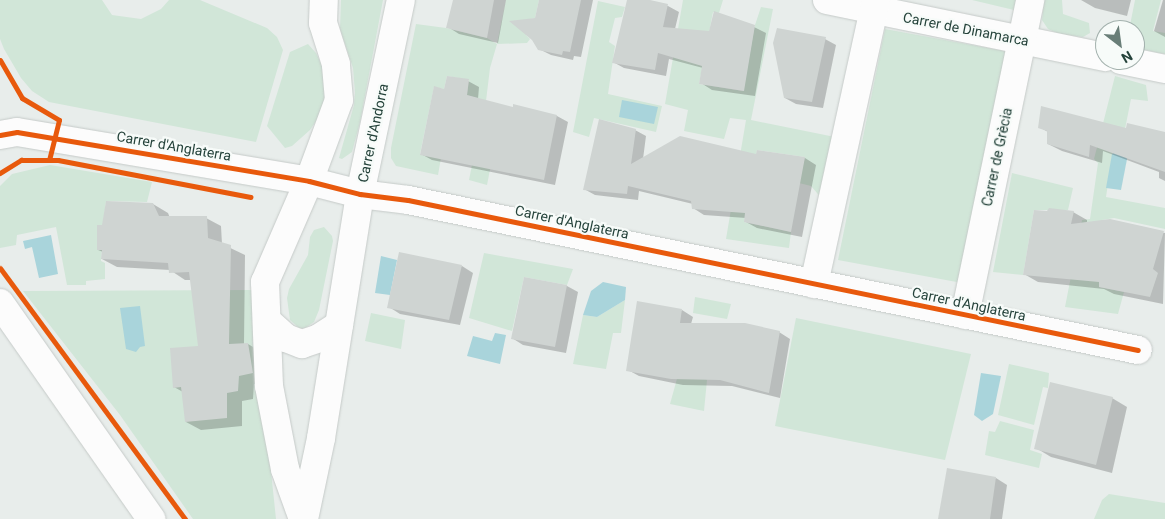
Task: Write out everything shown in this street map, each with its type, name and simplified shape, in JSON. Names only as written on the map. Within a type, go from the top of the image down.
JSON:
[{"type":"street","name":"Carrer d'Andorra","points":[[304,519],[286,470],[269,386],[265,282],[309,181],[339,100],[336,64],[323,24],[324,0]]},
{"type":"street","name":"Carrer d'Andorra","points":[[304,519],[339,325],[360,194],[401,0]]},
{"type":"street","name":"Carrer de Dinamarca","points":[[827,0],[875,5],[1021,40],[1095,55]]},
{"type":"street","name":"Carrer de Grècia","points":[[965,315],[1030,0]]},
{"type":"street","points":[[814,284],[875,5]]},
{"type":"street","points":[[1145,65],[1165,69]]},
{"type":"street","name":"Carrer d'Anglaterra","points":[[6,129],[309,181],[360,194],[408,200],[1138,350]]},
{"type":"street","points":[[0,303],[151,519]]},
{"type":"street","points":[[266,321],[286,338],[302,344],[319,338],[339,325]]},
{"type":"green space","points":[[0,0],[102,0],[112,15],[141,19],[161,9],[169,0],[200,0],[267,28],[277,37],[283,50],[256,142],[49,102],[32,91],[21,78],[4,49],[0,39]]},
{"type":"green space","points":[[341,0],[383,0],[360,122],[352,152],[342,159],[339,158],[354,105],[355,93],[353,68],[340,29]]},
{"type":"green space","points":[[506,0],[539,0],[535,18],[530,19],[526,35],[530,39],[527,43],[497,44]]},
{"type":"green space","points":[[683,0],[723,0],[719,13],[713,12],[699,84],[743,91],[755,25],[761,7],[773,9],[751,120],[835,137],[823,200],[811,186],[799,183],[805,157],[757,150],[744,222],[791,232],[789,248],[726,239],[746,120],[730,118],[724,139],[684,131],[688,110],[665,104]]},
{"type":"green space","points":[[972,0],[1016,0],[1014,10]]},
{"type":"green space","points":[[1044,0],[1062,0],[1063,14],[1089,23],[1090,33],[1083,37],[1059,34],[1048,29],[1042,20]]},
{"type":"green space","points":[[1135,0],[1161,0],[1153,31],[1165,33],[1165,54],[1145,50],[1145,20],[1131,20]]},
{"type":"green space","points":[[598,1],[625,7],[622,17],[615,18],[609,42],[615,46],[608,94],[662,106],[656,132],[594,118],[589,137],[573,132]]},
{"type":"green space","points":[[416,24],[446,28],[487,38],[497,44],[490,68],[486,101],[467,95],[469,80],[447,76],[444,89],[434,87],[420,154],[441,158],[438,175],[396,166],[391,158],[391,148]]},
{"type":"green space","points":[[885,29],[1010,52],[962,283],[838,260]]},
{"type":"green space","points":[[308,44],[316,53],[326,74],[326,95],[318,118],[310,130],[292,146],[285,148],[267,126],[290,52]]},
{"type":"green space","points":[[1115,76],[1146,85],[1148,101],[1131,99],[1125,129],[1114,144],[1106,197],[1165,208],[1165,229],[1114,218],[1102,220],[1093,268],[1103,272],[1099,287],[1124,292],[1118,314],[1065,307],[1082,220],[1090,219],[1098,163],[1094,159]]},
{"type":"green space","points":[[482,114],[495,144],[487,185],[469,180]]},
{"type":"green space","points":[[50,165],[152,182],[147,202],[106,201],[103,225],[97,225],[97,250],[102,250],[101,261],[105,263],[105,279],[86,281],[86,285],[67,285],[56,227],[17,235],[16,245],[0,248],[0,186],[12,174]]},
{"type":"green space","points":[[1012,173],[1073,188],[1068,210],[1034,210],[1023,275],[993,272]]},
{"type":"green space","points":[[324,227],[332,236],[333,241],[319,310],[314,322],[305,328],[299,328],[290,320],[287,298],[289,289],[308,255],[310,237],[314,230]]},
{"type":"green space","points":[[484,253],[573,269],[567,285],[524,277],[512,331],[469,318]]},
{"type":"green space","points":[[252,290],[276,519],[193,519],[120,415],[23,291]]},
{"type":"green space","points":[[695,297],[731,304],[727,319],[693,313]]},
{"type":"green space","points":[[625,300],[621,333],[613,333],[606,369],[573,364],[583,315],[597,317]]},
{"type":"green space","points":[[371,313],[405,320],[401,349],[365,341]]},
{"type":"green space","points":[[796,318],[971,354],[945,460],[775,426]]},
{"type":"green space","points":[[683,357],[707,380],[704,411],[670,404]]},
{"type":"green space","points":[[1009,364],[1049,373],[1048,388],[1043,387],[1034,425],[998,415]]},
{"type":"green space","points":[[1000,421],[1034,430],[1030,450],[1042,454],[1039,468],[985,455],[989,431],[995,432]]},
{"type":"green space","points":[[1109,494],[1165,503],[1165,519],[1094,519],[1102,500]]},
{"type":"water","points":[[622,100],[658,107],[654,124],[619,117]]},
{"type":"water","points":[[1115,152],[1127,159],[1121,190],[1106,188],[1112,154]]},
{"type":"water","points":[[51,235],[58,274],[39,278],[32,247],[25,249],[23,241]]},
{"type":"water","points":[[381,256],[397,260],[390,295],[375,293]]},
{"type":"water","points":[[603,282],[626,287],[625,300],[597,317],[583,315],[591,291]]},
{"type":"water","points":[[140,306],[145,346],[140,347],[136,352],[126,349],[120,308]]},
{"type":"water","points":[[495,333],[506,335],[500,364],[467,356],[473,336],[492,341]]},
{"type":"water","points":[[981,373],[1001,376],[993,414],[982,421],[974,415]]},
{"type":"building","points":[[453,0],[494,0],[487,38],[446,28]]},
{"type":"building","points":[[539,0],[581,0],[570,52],[563,51],[562,55],[538,50],[532,40],[509,21],[535,18]]},
{"type":"building","points":[[627,0],[650,0],[668,4],[663,27],[709,31],[714,11],[755,25],[744,91],[699,84],[702,66],[658,53],[655,70],[612,63]]},
{"type":"building","points":[[777,28],[826,37],[812,102],[784,98],[773,43]]},
{"type":"building","points":[[447,76],[469,79],[467,95],[513,107],[513,104],[557,115],[544,180],[420,155],[434,86],[444,89]]},
{"type":"building","points":[[1041,106],[1126,128],[1127,123],[1165,132],[1165,172],[1090,145],[1089,157],[1047,144],[1047,131],[1038,128]]},
{"type":"building","points":[[599,119],[636,129],[631,164],[680,136],[756,154],[757,150],[805,157],[791,232],[744,222],[745,213],[692,209],[691,201],[628,186],[627,194],[583,190]]},
{"type":"building","points":[[106,201],[153,203],[159,216],[207,216],[208,238],[231,245],[229,344],[248,343],[253,373],[239,376],[238,391],[227,393],[227,418],[185,422],[181,387],[173,388],[170,348],[198,346],[189,272],[169,273],[168,263],[101,259],[102,250],[97,250],[97,225],[102,225]]},
{"type":"building","points":[[1049,208],[1074,211],[1071,224],[1110,219],[1164,231],[1153,269],[1158,273],[1150,297],[1099,287],[1099,282],[1023,275],[1034,210],[1047,211]]},
{"type":"building","points":[[399,252],[462,265],[449,320],[387,308]]},
{"type":"building","points":[[524,277],[567,285],[555,347],[511,339]]},
{"type":"building","points":[[637,301],[682,309],[680,323],[745,323],[780,331],[769,393],[720,380],[671,379],[626,371]]},
{"type":"building","points":[[1050,382],[1113,397],[1096,465],[1034,449]]},
{"type":"building","points":[[947,468],[996,477],[990,519],[938,519]]},
{"type":"cycle path","points":[[0,60],[22,98],[59,120],[49,160]]},
{"type":"cycle path","points":[[0,135],[17,132],[309,181],[360,194],[408,200],[1138,350]]},
{"type":"cycle path","points":[[0,173],[21,160],[58,160],[250,197]]},
{"type":"cycle path","points":[[0,268],[185,519]]}]
